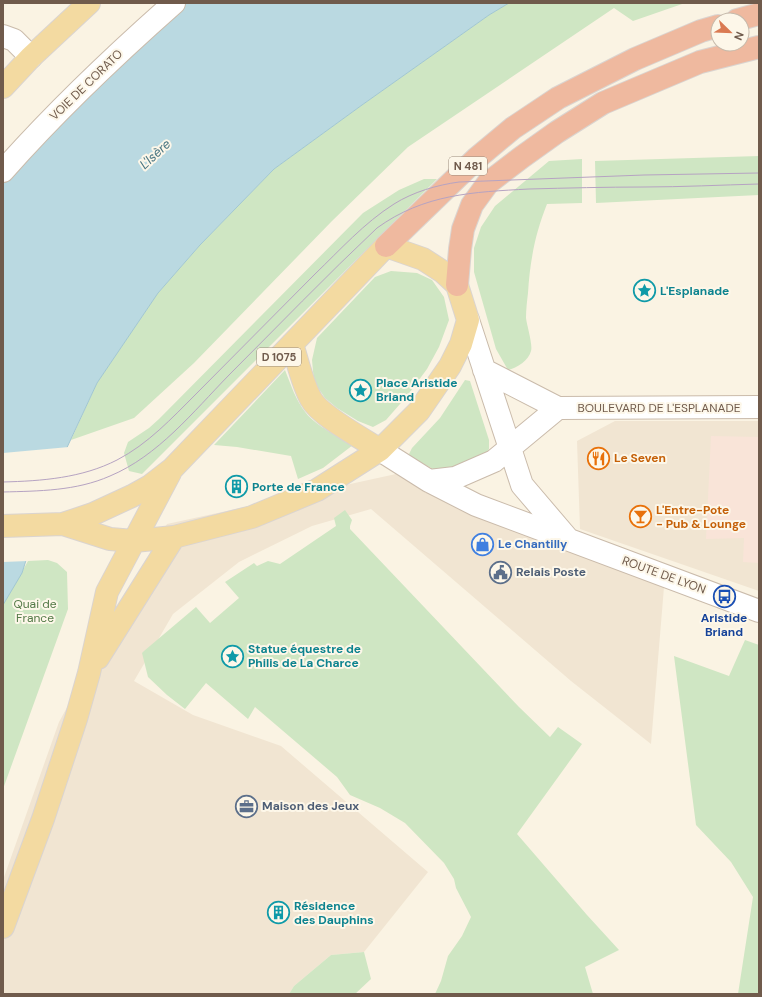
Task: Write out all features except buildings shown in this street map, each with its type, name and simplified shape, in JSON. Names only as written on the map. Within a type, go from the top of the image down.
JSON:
[{"type":"highway","name":"N 481","points":[[386,246],[477,158],[513,128],[558,98],[635,59],[710,28]]},
{"type":"highway","name":"N 481","points":[[457,285],[463,229],[472,205],[488,183],[522,156],[603,103],[700,62],[759,47]]},
{"type":"main road","points":[[3,87],[31,57],[89,3]]},
{"type":"main road","points":[[3,526],[89,523],[110,539],[134,541],[174,537],[252,517],[310,493],[380,450],[419,411],[450,366],[461,344],[468,320],[457,285],[423,259],[386,246]]},
{"type":"main road","name":"D 1075","points":[[89,523],[150,486],[172,469],[386,246]]},
{"type":"main road","points":[[292,344],[311,400],[321,412],[380,450]]},
{"type":"main road","points":[[3,927],[43,819],[76,719],[89,673],[107,592],[172,469]]},
{"type":"main road","points":[[89,673],[174,537]]},
{"type":"street","name":"VOIE DE CORATO","points":[[3,170],[75,95],[136,36],[174,3]]},
{"type":"street","points":[[3,36],[14,40],[31,57]]},
{"type":"street","points":[[468,320],[522,485],[569,540]]},
{"type":"street","points":[[429,481],[455,478],[494,461],[558,408],[484,370]]},
{"type":"street","name":"BOULEVARD DE L'ESPLANADE","points":[[558,408],[759,407]]},
{"type":"street","points":[[380,450],[429,481],[476,506],[569,540]]},
{"type":"street","name":"ROUTE DE LYON","points":[[569,540],[759,611]]},
{"type":"shaded area","points":[[615,421],[759,421],[759,591],[580,529],[577,441]]},
{"type":"shaded area","points":[[711,436],[759,437],[759,563],[743,562],[744,538],[706,539]]},
{"type":"shaded area","points":[[396,474],[664,587],[651,744],[571,681],[371,509],[312,526],[239,562],[173,614],[134,681],[193,715],[281,746],[428,872],[364,952],[331,955],[294,986],[289,994],[3,994],[3,880],[59,722],[167,524]]},
{"type":"green space","points":[[509,3],[685,3],[633,21],[614,8],[408,147],[332,221],[194,363],[134,418],[71,440],[97,383],[158,293],[200,245],[274,169],[489,15]]},
{"type":"green space","points":[[759,156],[759,195],[596,203],[595,161]]},
{"type":"green space","points":[[582,159],[582,203],[547,204],[543,215],[536,237],[530,270],[526,318],[531,340],[531,351],[522,363],[508,370],[496,349],[474,272],[474,248],[481,227],[495,206],[549,161]]},
{"type":"green space","points":[[424,179],[437,179],[142,474],[129,471],[124,453],[128,442],[149,428],[159,419],[363,213],[399,190]]},
{"type":"green space","points":[[391,271],[417,273],[432,280],[444,297],[449,320],[439,347],[427,369],[407,396],[386,420],[373,427],[358,421],[337,408],[325,398],[314,382],[312,360],[317,338],[375,277]]},
{"type":"green space","points":[[285,370],[302,408],[310,418],[328,431],[353,445],[323,468],[298,479],[291,456],[237,447],[214,445]]},
{"type":"green space","points":[[465,380],[470,381],[489,440],[489,449],[486,453],[452,471],[433,469],[411,457],[409,454],[412,448],[440,418]]},
{"type":"green space","points":[[345,510],[352,520],[350,529],[519,707],[550,737],[558,727],[582,744],[517,834],[619,950],[585,967],[593,994],[435,994],[441,981],[448,956],[462,936],[471,917],[456,888],[454,879],[444,863],[405,823],[380,808],[350,795],[337,777],[255,707],[248,719],[206,683],[185,709],[148,677],[142,653],[144,651],[196,607],[210,623],[239,598],[225,582],[254,563],[257,566],[268,561],[280,564],[336,526],[334,518]]},
{"type":"green space","name":"Quai de France","points":[[48,560],[57,563],[67,572],[68,609],[3,789],[3,605],[28,561]]},
{"type":"green space","points":[[745,640],[759,645],[759,994],[738,994],[753,897],[731,862],[696,825],[674,656],[729,676]]},
{"type":"green space","points":[[364,952],[371,979],[355,994],[289,994],[294,986],[331,955]]},
{"type":"water","name":"L'Isère","points":[[187,3],[509,3],[489,15],[274,169],[200,245],[158,293],[97,383],[50,484],[22,573],[3,605],[3,183],[22,161],[146,39]]},
{"type":"pier","points":[[69,447],[52,484],[28,561],[3,562],[3,453]]},
{"type":"tram line","points":[[3,482],[32,481],[76,475],[104,466],[128,454],[159,430],[178,412],[362,228],[383,211],[401,200],[417,193],[434,187],[459,182],[644,175],[759,173]]},
{"type":"tram line","points":[[3,492],[57,489],[84,485],[110,476],[144,457],[174,432],[302,301],[377,228],[413,208],[450,197],[508,190],[759,184]]},
{"type":"place","name":"L'Esplanade","points":[[644,291]]},
{"type":"place","name":"Place Aristide Briand","points":[[361,390]]},
{"type":"place","name":"Le Seven","points":[[598,458]]},
{"type":"place","name":"Porte de France","points":[[236,487]]},
{"type":"place","name":"L'Entre-Pote - Pub & Lounge","points":[[640,517]]},
{"type":"place","name":"Le Chantilly","points":[[483,544]]},
{"type":"place","name":"Relais Poste","points":[[500,572]]},
{"type":"place","name":"Aristide Briand","points":[[724,597]]},
{"type":"place","name":"Statue équestre de Philis de La Charce","points":[[232,656]]},
{"type":"place","name":"Maison des Jeux","points":[[247,806]]},
{"type":"place","name":"Résidence des Dauphins","points":[[279,913]]}]
